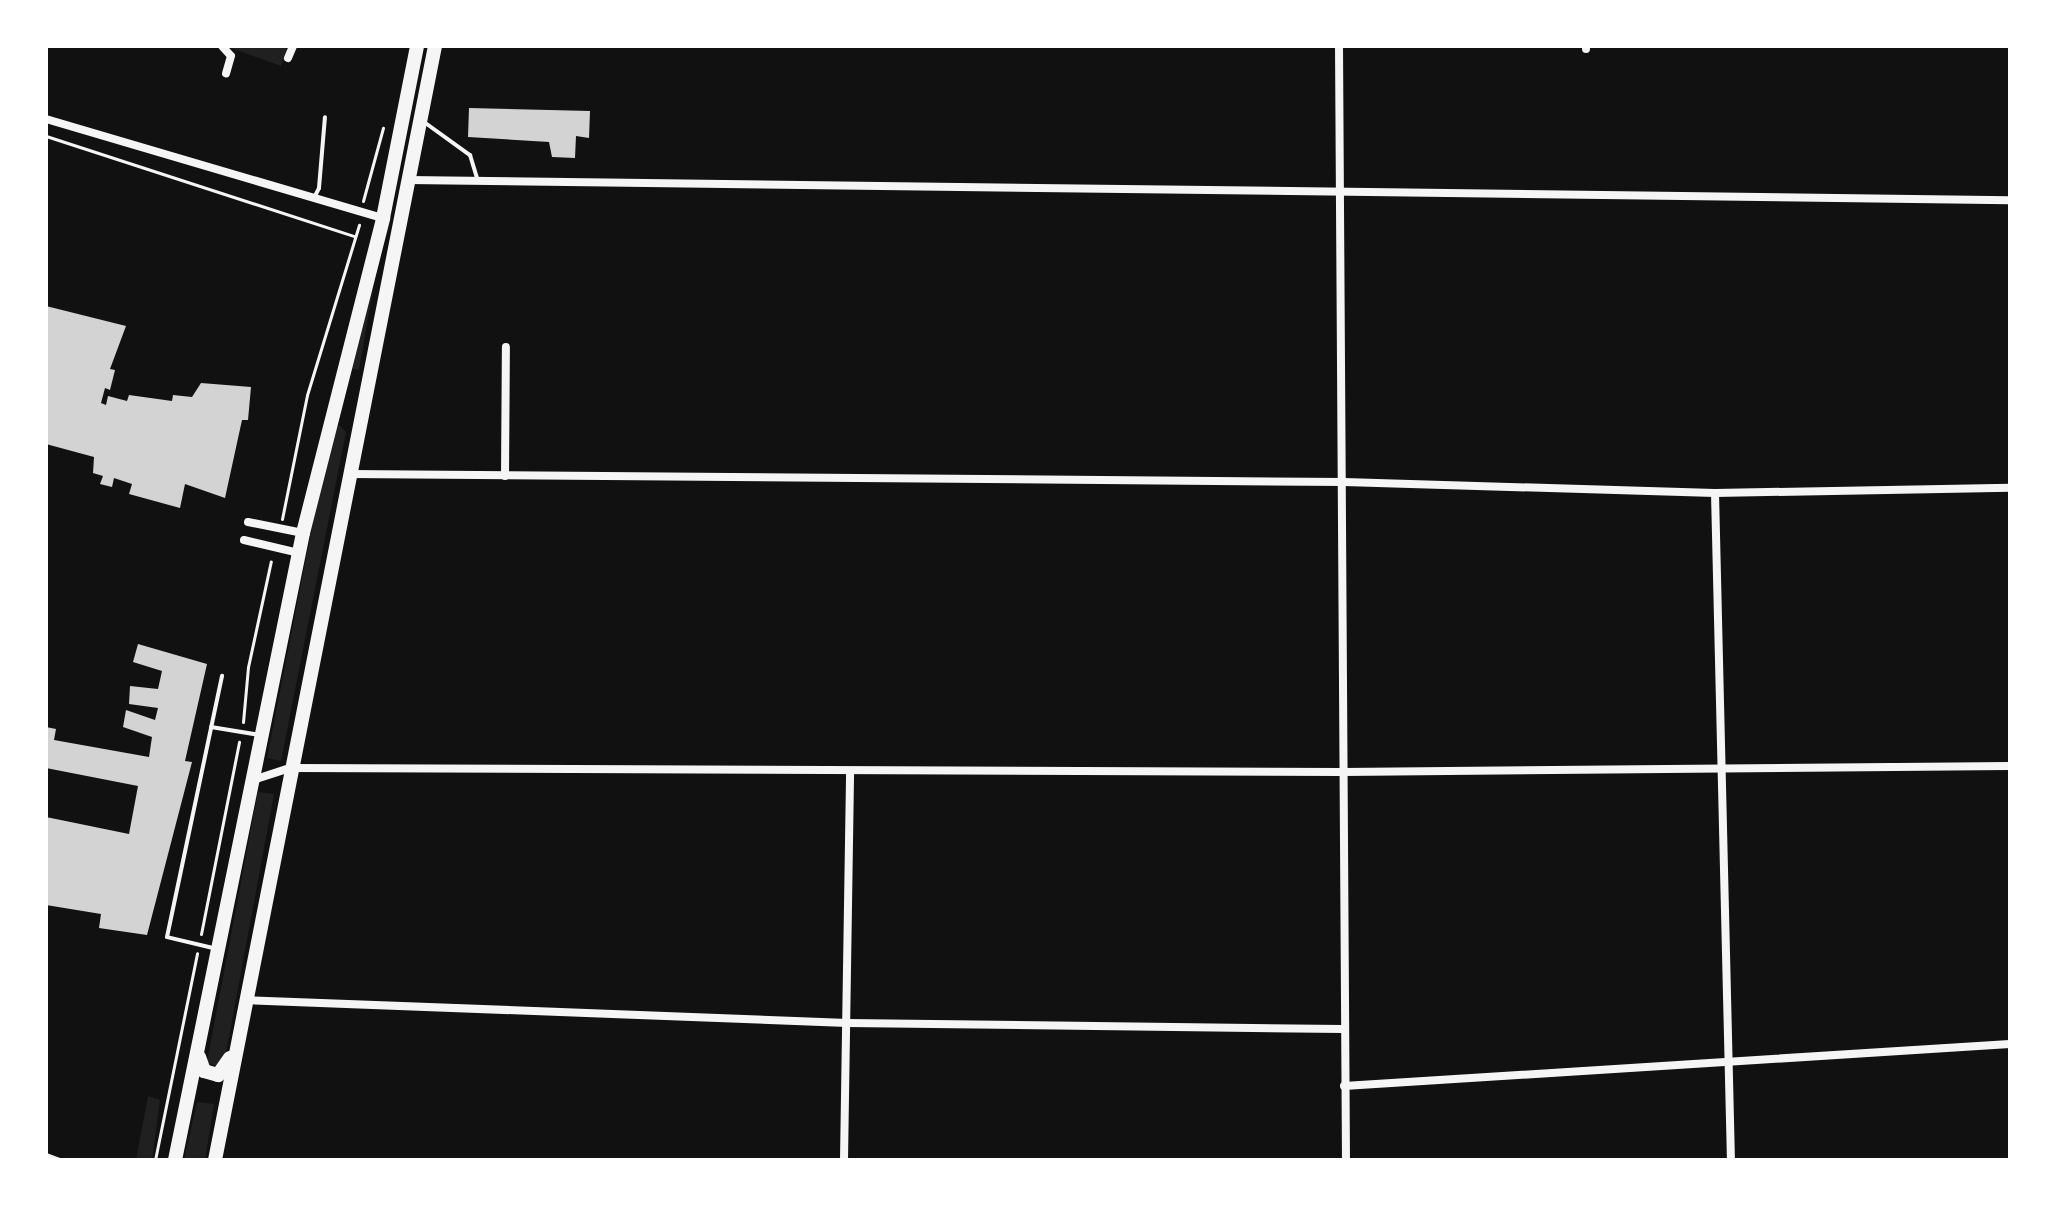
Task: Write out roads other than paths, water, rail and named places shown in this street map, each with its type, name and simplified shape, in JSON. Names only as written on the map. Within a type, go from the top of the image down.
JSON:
[{"type":"main road","points":[[175,1160],[303,533],[336,393],[383,218],[417,46]]},
{"type":"main road","points":[[215,1160],[244,1000],[435,46]]},
{"type":"main road","points":[[336,393],[363,402]]},
{"type":"main road","points":[[198,1057],[204,1071],[218,1075],[235,1048]]},
{"type":"street","points":[[222,46],[231,56],[226,73]]},
{"type":"street","points":[[288,58],[293,46]]},
{"type":"street","points":[[1339,46],[1343,195],[1343,1029],[1346,1160]]},
{"type":"street","points":[[46,119],[314,201],[383,218]]},
{"type":"street","points":[[407,180],[1343,195],[2010,200]]},
{"type":"street","points":[[505,476],[506,347]]},
{"type":"street","points":[[348,474],[1344,482],[1715,493],[2010,488]]},
{"type":"street","points":[[1715,493],[1731,1160]]},
{"type":"street","points":[[248,522],[303,533]]},
{"type":"street","points":[[244,540],[299,553]]},
{"type":"street","points":[[249,787],[254,779],[291,768],[1343,772],[2010,766]]},
{"type":"street","points":[[844,1160],[850,772]]},
{"type":"street","points":[[244,1000],[848,1023],[1343,1029]]},
{"type":"street","points":[[1344,1086],[2010,1044]]},
{"type":"lane","points":[[314,201],[325,117]]},
{"type":"lane","points":[[419,120],[442,130],[470,155],[478,181]]},
{"type":"lane","points":[[218,949],[167,937],[222,676]]},
{"type":"lane","points":[[211,727],[262,736]]},
{"type":"lane","points":[[46,1155],[60,1160]]}]
